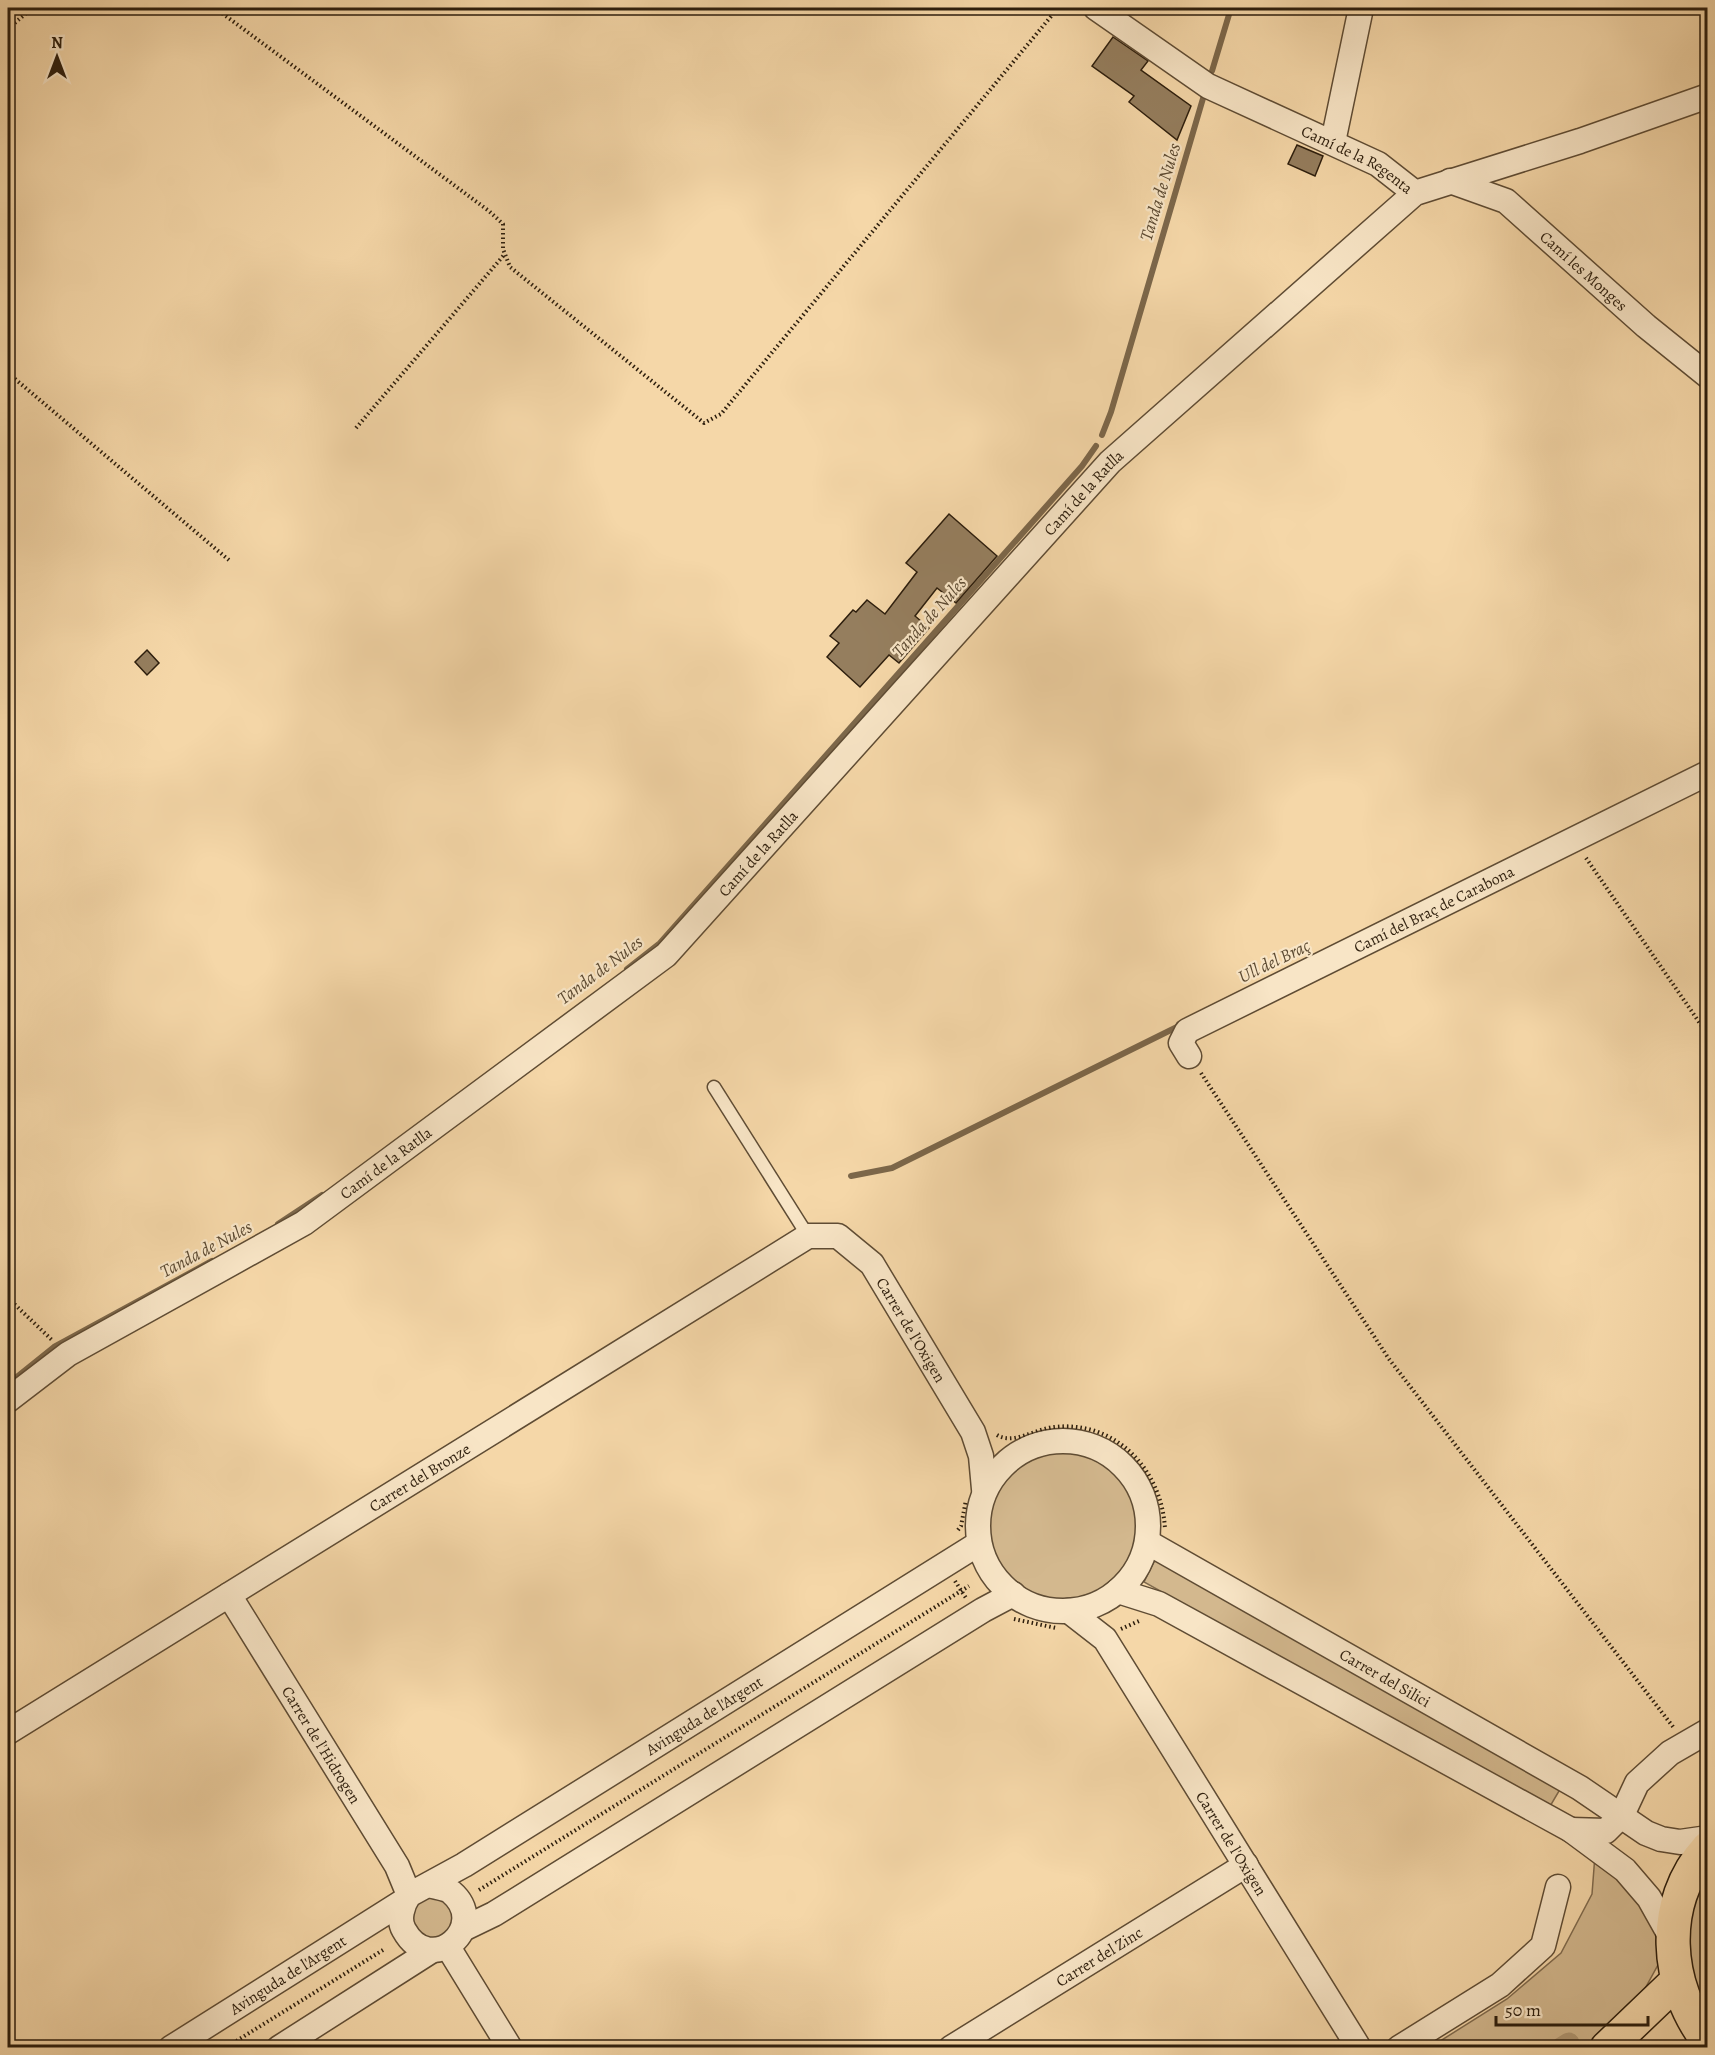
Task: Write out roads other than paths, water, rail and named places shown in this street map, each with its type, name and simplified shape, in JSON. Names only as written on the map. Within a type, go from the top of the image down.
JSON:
[{"type":"main road","points":[[1707,1848],[1698,1858],[1685,1883],[1678,1902],[1672,1939],[1677,1981],[1694,2022],[1707,2041]]},
{"type":"main road","points":[[1607,2048],[1677,1981]]},
{"type":"street","name":"Camí de la Regenta","points":[[1096,8],[1208,86],[1378,164],[1415,193],[1580,141],[1707,96]]},
{"type":"street","points":[[1333,142],[1361,8]]},
{"type":"street","name":"Camí les Monges","points":[[1450,181],[1506,201],[1646,326],[1707,375]]},
{"type":"street","name":"Camí de la Ratlla","points":[[8,1400],[68,1354],[304,1223],[666,955],[1110,462],[1415,193]]},
{"type":"street","name":"Camí del Braç de Carabona","points":[[1189,1056],[1180,1043],[1187,1031],[1574,841],[1707,773]]},
{"type":"street","name":"Carrer de l'Oxigen","points":[[808,1236],[838,1236],[872,1264],[973,1432],[981,1456],[984,1489]]},
{"type":"street","name":"Carrer del Bronze","points":[[8,1732],[808,1236]]},
{"type":"street","points":[[973,1432],[1015,1455]]},
{"type":"street","points":[[1068,1441],[1096,1447],[1120,1463],[1138,1485],[1148,1513],[1147,1542],[1137,1569],[1112,1595],[1069,1611],[1049,1610],[1030,1604],[1013,1594],[993,1574],[978,1544],[978,1524],[984,1489],[1015,1455],[1039,1444],[1068,1441]]},
{"type":"street","name":"Carrer del Silici","points":[[1147,1542],[1580,1788],[1646,1833],[1661,1839],[1680,1842],[1707,1838]]},
{"type":"street","name":"Avinguda de l'Argent","points":[[171,2048],[414,1894],[978,1544]]},
{"type":"street","points":[[279,2048],[976,1614],[1013,1594]]},
{"type":"street","name":"Carrer de l'Hidrogen","points":[[229,1595],[414,1894]]},
{"type":"street","points":[[1106,1639],[1112,1595]]},
{"type":"street","points":[[1112,1595],[1160,1604],[1571,1830],[1625,1870],[1649,1898],[1672,1939]]},
{"type":"street","name":"Carrer de l'Oxigen","points":[[1069,1611],[1106,1639],[1359,2048]]},
{"type":"street","points":[[1580,1788],[1616,1789],[1637,1783],[1685,1743],[1707,1731]]},
{"type":"street","points":[[1571,1830],[1606,1831],[1622,1815],[1637,1783]]},
{"type":"street","name":"Carrer del Zinc","points":[[951,2048],[1246,1865]]},
{"type":"street","points":[[1399,2048],[1500,1985],[1543,1947],[1558,1887]]},
{"type":"street","points":[[450,1891],[464,1908],[447,1942],[411,1942],[400,1923],[414,1894],[450,1891]]},
{"type":"street","points":[[447,1942],[510,2048]]},
{"type":"lane","points":[[714,1087],[808,1236]]},
{"type":"waterway","points":[[1212,71],[1231,8]]},
{"type":"waterway","name":"Tanda de Nules","points":[[1102,435],[1111,412],[1204,95]]},
{"type":"waterway","name":"Tanda de Nules","points":[[627,969],[660,943],[1082,466],[1096,446]]},
{"type":"waterway","name":"Ull del Braç","points":[[851,1176],[892,1168],[1181,1025]]},
{"type":"waterway","name":"Tanda de Nules","points":[[278,1224],[322,1195]]},
{"type":"waterway","name":"Tanda de Nules","points":[[8,1384],[54,1347],[212,1261]]},
{"type":"waterway","points":[[1561,2048],[1569,2043]]}]
